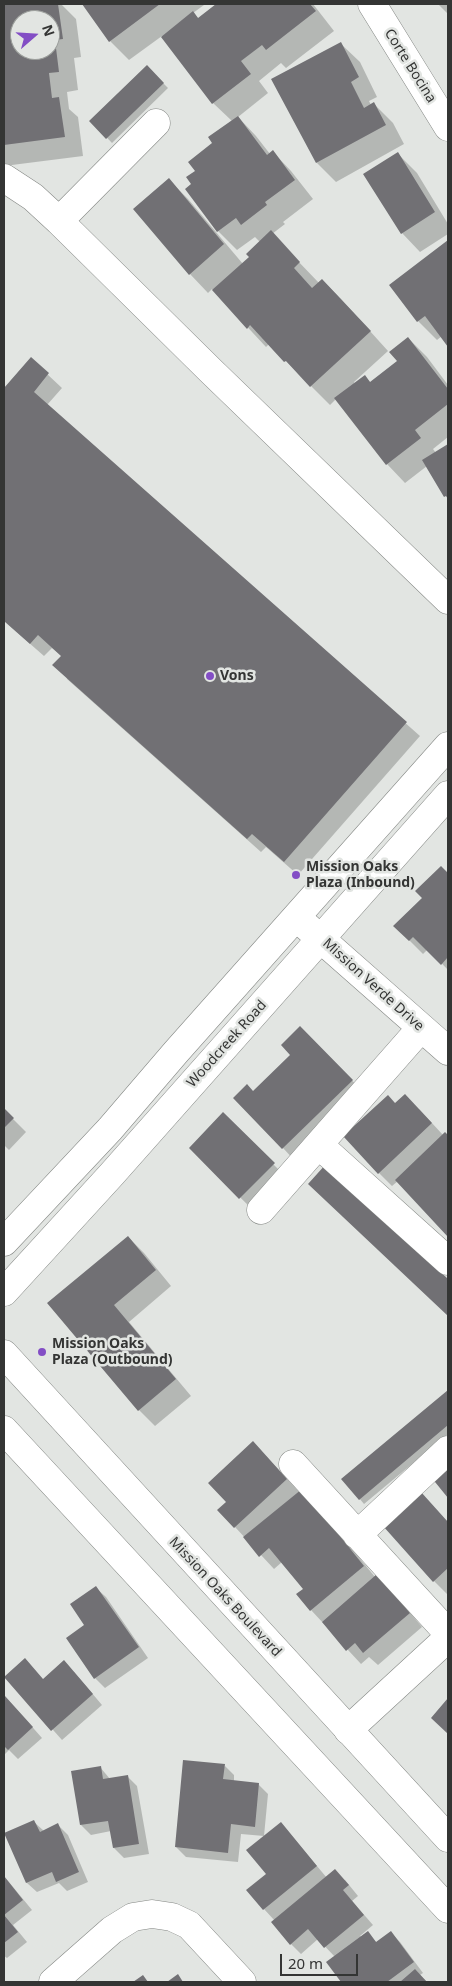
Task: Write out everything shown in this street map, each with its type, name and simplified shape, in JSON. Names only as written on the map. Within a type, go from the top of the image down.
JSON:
[{"type":"main road","name":"Corte Bocina","points":[[372,4],[448,128]]},
{"type":"main road","points":[[59,221],[156,124]]},
{"type":"main road","points":[[4,178],[33,197],[59,221],[448,600]]},
{"type":"main road","points":[[4,1242],[110,1129],[448,746]]},
{"type":"main road","name":"Woodcreek Road","points":[[4,1292],[112,1174],[448,796]]},
{"type":"main road","name":"Mission Verde Drive","points":[[297,918],[448,1051]]},
{"type":"main road","points":[[260,1210],[421,1028]]},
{"type":"main road","points":[[319,1145],[448,1261]]},
{"type":"main road","name":"Mission Oaks Boulevard","points":[[4,1354],[448,1838]]},
{"type":"main road","points":[[4,1430],[448,1910]]},
{"type":"main road","points":[[357,1535],[448,1450]]},
{"type":"main road","points":[[293,1464],[448,1632]]},
{"type":"main road","points":[[348,1730],[448,1638]]},
{"type":"main road","points":[[53,1982],[112,1930],[132,1917],[152,1914],[172,1917],[189,1925],[242,1982]]},
{"type":"building","points":[[58,4],[59,10],[10,10],[10,60],[58,60],[59,72],[49,73],[52,98],[59,97],[65,137],[4,145],[4,5]]},
{"type":"building","points":[[82,4],[160,4],[109,42]]},
{"type":"building","points":[[216,4],[310,4],[316,11],[266,50],[262,45],[241,61],[251,74],[212,104],[161,37],[193,11],[198,18]]},
{"type":"building","points":[[60,18],[63,39],[60,39]]},
{"type":"building","points":[[341,42],[359,77],[351,82],[364,108],[374,102],[386,125],[316,163],[271,79]]},
{"type":"building","points":[[147,65],[164,83],[106,139],[89,121]]},
{"type":"building","points":[[238,116],[267,155],[273,150],[295,180],[265,202],[267,205],[241,225],[236,218],[217,232],[185,189],[191,184],[186,177],[195,171],[188,162],[212,143],[208,137]]},
{"type":"building","points":[[398,152],[435,212],[401,234],[363,174]]},
{"type":"building","points":[[169,178],[224,244],[189,275],[133,209]]},
{"type":"building","points":[[271,230],[300,262],[294,268],[312,288],[322,279],[371,331],[310,387],[250,325],[247,329],[212,290],[249,257],[246,254]]},
{"type":"building","points":[[448,240],[448,347],[425,316],[417,322],[389,285]]},
{"type":"building","points":[[408,337],[448,389],[448,404],[415,430],[421,438],[386,465],[334,398],[365,375],[370,382],[397,361],[389,352]]},
{"type":"building","name":"Vons","points":[[31,357],[49,373],[34,392],[407,722],[284,862],[252,834],[247,839],[52,665],[61,656],[38,635],[30,644],[4,621],[4,388]]},
{"type":"building","points":[[448,444],[448,499],[446,496],[444,497],[422,460]]},
{"type":"building","points":[[441,866],[448,873],[448,957],[441,965],[413,937],[409,941],[393,926],[422,898],[415,891]]},
{"type":"building","points":[[300,1026],[353,1080],[282,1149],[233,1098],[247,1084],[253,1091],[290,1055],[281,1045]]},
{"type":"building","points":[[405,1094],[432,1123],[378,1174],[343,1136],[388,1095],[395,1103]]},
{"type":"building","points":[[4,1108],[14,1118],[4,1128]]},
{"type":"building","points":[[223,1112],[275,1163],[239,1199],[189,1148]]},
{"type":"building","points":[[445,1132],[448,1135],[448,1237],[395,1180]]},
{"type":"building","points":[[326,1164],[448,1279],[448,1316],[308,1184]]},
{"type":"building","points":[[128,1236],[156,1270],[114,1305],[176,1379],[138,1411],[47,1303]]},
{"type":"building","points":[[448,1390],[448,1425],[359,1500],[341,1479]]},
{"type":"building","points":[[253,1441],[287,1479],[234,1528],[217,1510],[226,1502],[208,1483]]},
{"type":"building","points":[[448,1463],[448,1498],[431,1477]]},
{"type":"building","points":[[302,1489],[364,1566],[310,1611],[296,1594],[303,1589],[269,1548],[259,1557],[243,1537]]},
{"type":"building","points":[[421,1492],[448,1522],[448,1568],[433,1582],[383,1526]]},
{"type":"building","points":[[377,1574],[410,1613],[363,1653],[355,1643],[346,1651],[322,1622]]},
{"type":"building","points":[[96,1586],[139,1647],[94,1679],[66,1638],[84,1625],[70,1604]]},
{"type":"building","points":[[25,1658],[43,1679],[64,1660],[93,1694],[51,1731],[4,1677]]},
{"type":"building","points":[[4,1695],[33,1727],[8,1750],[4,1746]]},
{"type":"building","points":[[448,1698],[448,1734],[431,1718]]},
{"type":"building","points":[[183,1760],[225,1764],[223,1779],[259,1783],[255,1827],[231,1824],[228,1853],[175,1847]]},
{"type":"building","points":[[101,1766],[103,1779],[128,1775],[139,1844],[113,1848],[108,1821],[80,1825],[71,1771]]},
{"type":"building","points":[[34,1820],[40,1832],[58,1823],[79,1872],[56,1882],[52,1872],[26,1883],[4,1833]]},
{"type":"building","points":[[281,1822],[317,1866],[263,1910],[246,1890],[266,1874],[246,1850]]},
{"type":"building","points":[[335,1869],[349,1885],[343,1890],[364,1915],[324,1948],[308,1929],[290,1945],[271,1922]]},
{"type":"building","points":[[4,1876],[23,1900],[4,1915]]},
{"type":"building","points":[[4,1915],[18,1932],[4,1943]]},
{"type":"building","points":[[368,1931],[376,1942],[391,1931],[414,1962],[387,1982],[341,1982],[326,1962]]},
{"type":"building","points":[[415,1969],[427,1982],[400,1982]]},
{"type":"building","points":[[178,1974],[183,1982],[167,1982]]},
{"type":"building","points":[[143,1975],[148,1982],[133,1982]]},
{"type":"place","name":"Vons","points":[[210,676]]},
{"type":"place","name":"Mission Oaks Plaza (Inbound)","points":[[296,875]]},
{"type":"place","name":"Mission Oaks Plaza (Outbound)","points":[[42,1352]]}]
